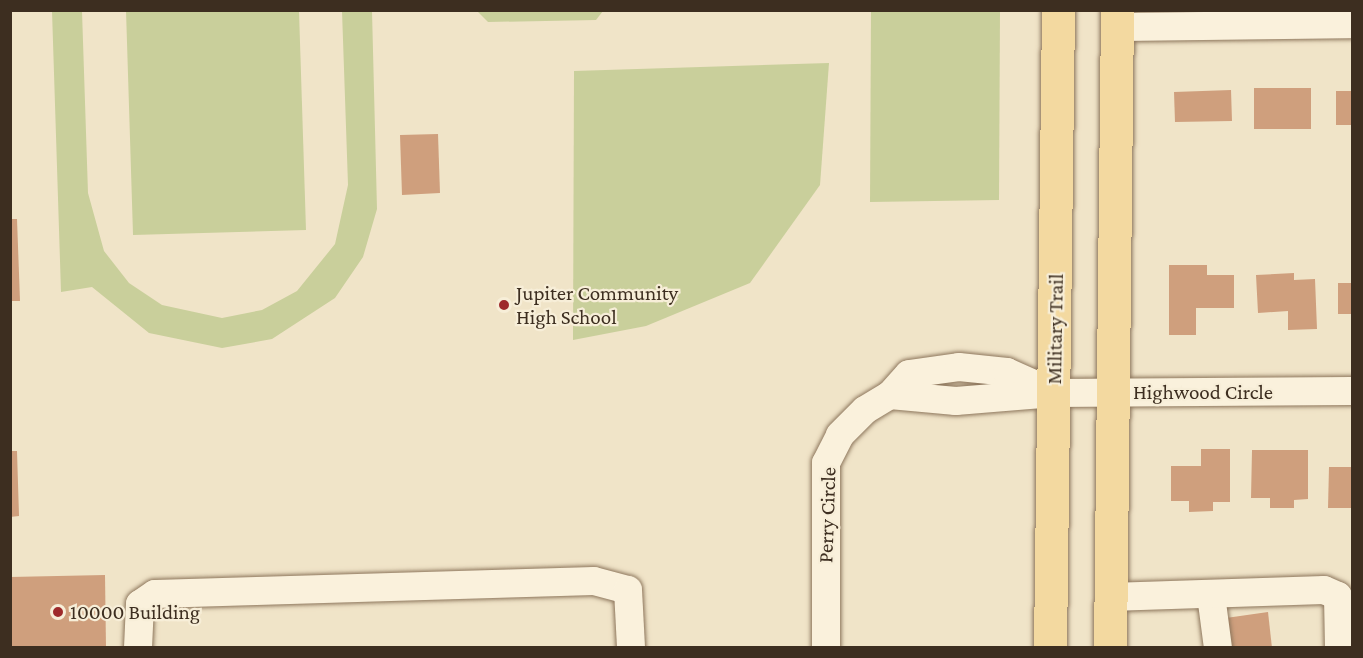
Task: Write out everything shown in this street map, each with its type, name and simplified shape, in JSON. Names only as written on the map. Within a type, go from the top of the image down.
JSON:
[{"type":"main road","name":"Military Trail","points":[[1050,648],[1058,10]]},
{"type":"main road","points":[[1110,648],[1117,19]]},
{"type":"street","points":[[1117,19],[1353,24]]},
{"type":"street","name":"Perry Circle","points":[[826,648],[826,463],[840,435],[865,410],[890,395],[909,374],[959,367],[1007,372],[1054,393]]},
{"type":"street","name":"Highwood Circle","points":[[1054,393],[1353,391]]},
{"type":"street","points":[[138,648],[140,604],[155,594],[594,581],[628,590],[631,648]]},
{"type":"street","points":[[1110,597],[1324,590],[1338,596],[1339,648]]},
{"type":"street","points":[[1211,595],[1218,648]]},
{"type":"green space","points":[[52,11],[82,11],[88,193],[104,251],[129,283],[162,305],[222,318],[262,310],[297,291],[335,244],[348,185],[342,11],[372,11],[377,209],[363,257],[335,298],[272,339],[222,348],[149,333],[92,287],[61,292]]},
{"type":"green space","points":[[126,11],[299,11],[306,230],[133,235]]},
{"type":"green space","points":[[477,11],[603,11],[596,20],[488,22]]},
{"type":"green space","points":[[871,11],[1000,11],[999,200],[870,202]]},
{"type":"green space","points":[[829,63],[820,185],[750,283],[646,326],[573,340],[574,71]]},
{"type":"building","points":[[1254,88],[1311,88],[1311,129],[1254,129]]},
{"type":"building","points":[[1231,90],[1232,121],[1175,122],[1174,92]]},
{"type":"building","points":[[1336,91],[1352,91],[1352,125],[1336,125]]},
{"type":"building","points":[[438,134],[440,193],[402,195],[400,135]]},
{"type":"building","points":[[10,219],[17,219],[20,301],[10,301]]},
{"type":"building","points":[[1169,265],[1207,265],[1207,275],[1234,275],[1234,308],[1196,308],[1196,335],[1169,335]]},
{"type":"building","points":[[1294,273],[1294,280],[1315,279],[1317,329],[1288,330],[1288,311],[1258,313],[1256,275]]},
{"type":"building","points":[[1338,283],[1352,283],[1352,314],[1338,314]]},
{"type":"building","points":[[1201,449],[1230,449],[1230,502],[1213,502],[1213,511],[1189,512],[1189,501],[1171,501],[1171,466],[1201,466]]},
{"type":"building","points":[[1252,450],[1308,450],[1308,499],[1294,500],[1294,508],[1270,508],[1270,498],[1251,498]]},
{"type":"building","points":[[10,451],[17,451],[19,516],[10,517]]},
{"type":"building","points":[[1329,467],[1352,467],[1352,508],[1328,508]]},
{"type":"building","name":"10000 Building","points":[[105,575],[106,648],[10,648],[10,577]]},
{"type":"building","points":[[1268,612],[1272,648],[1230,648],[1226,618]]},
{"type":"place","name":"Jupiter Community High School","points":[[504,305]]},
{"type":"place","name":"10000 Building","points":[[58,612]]}]
